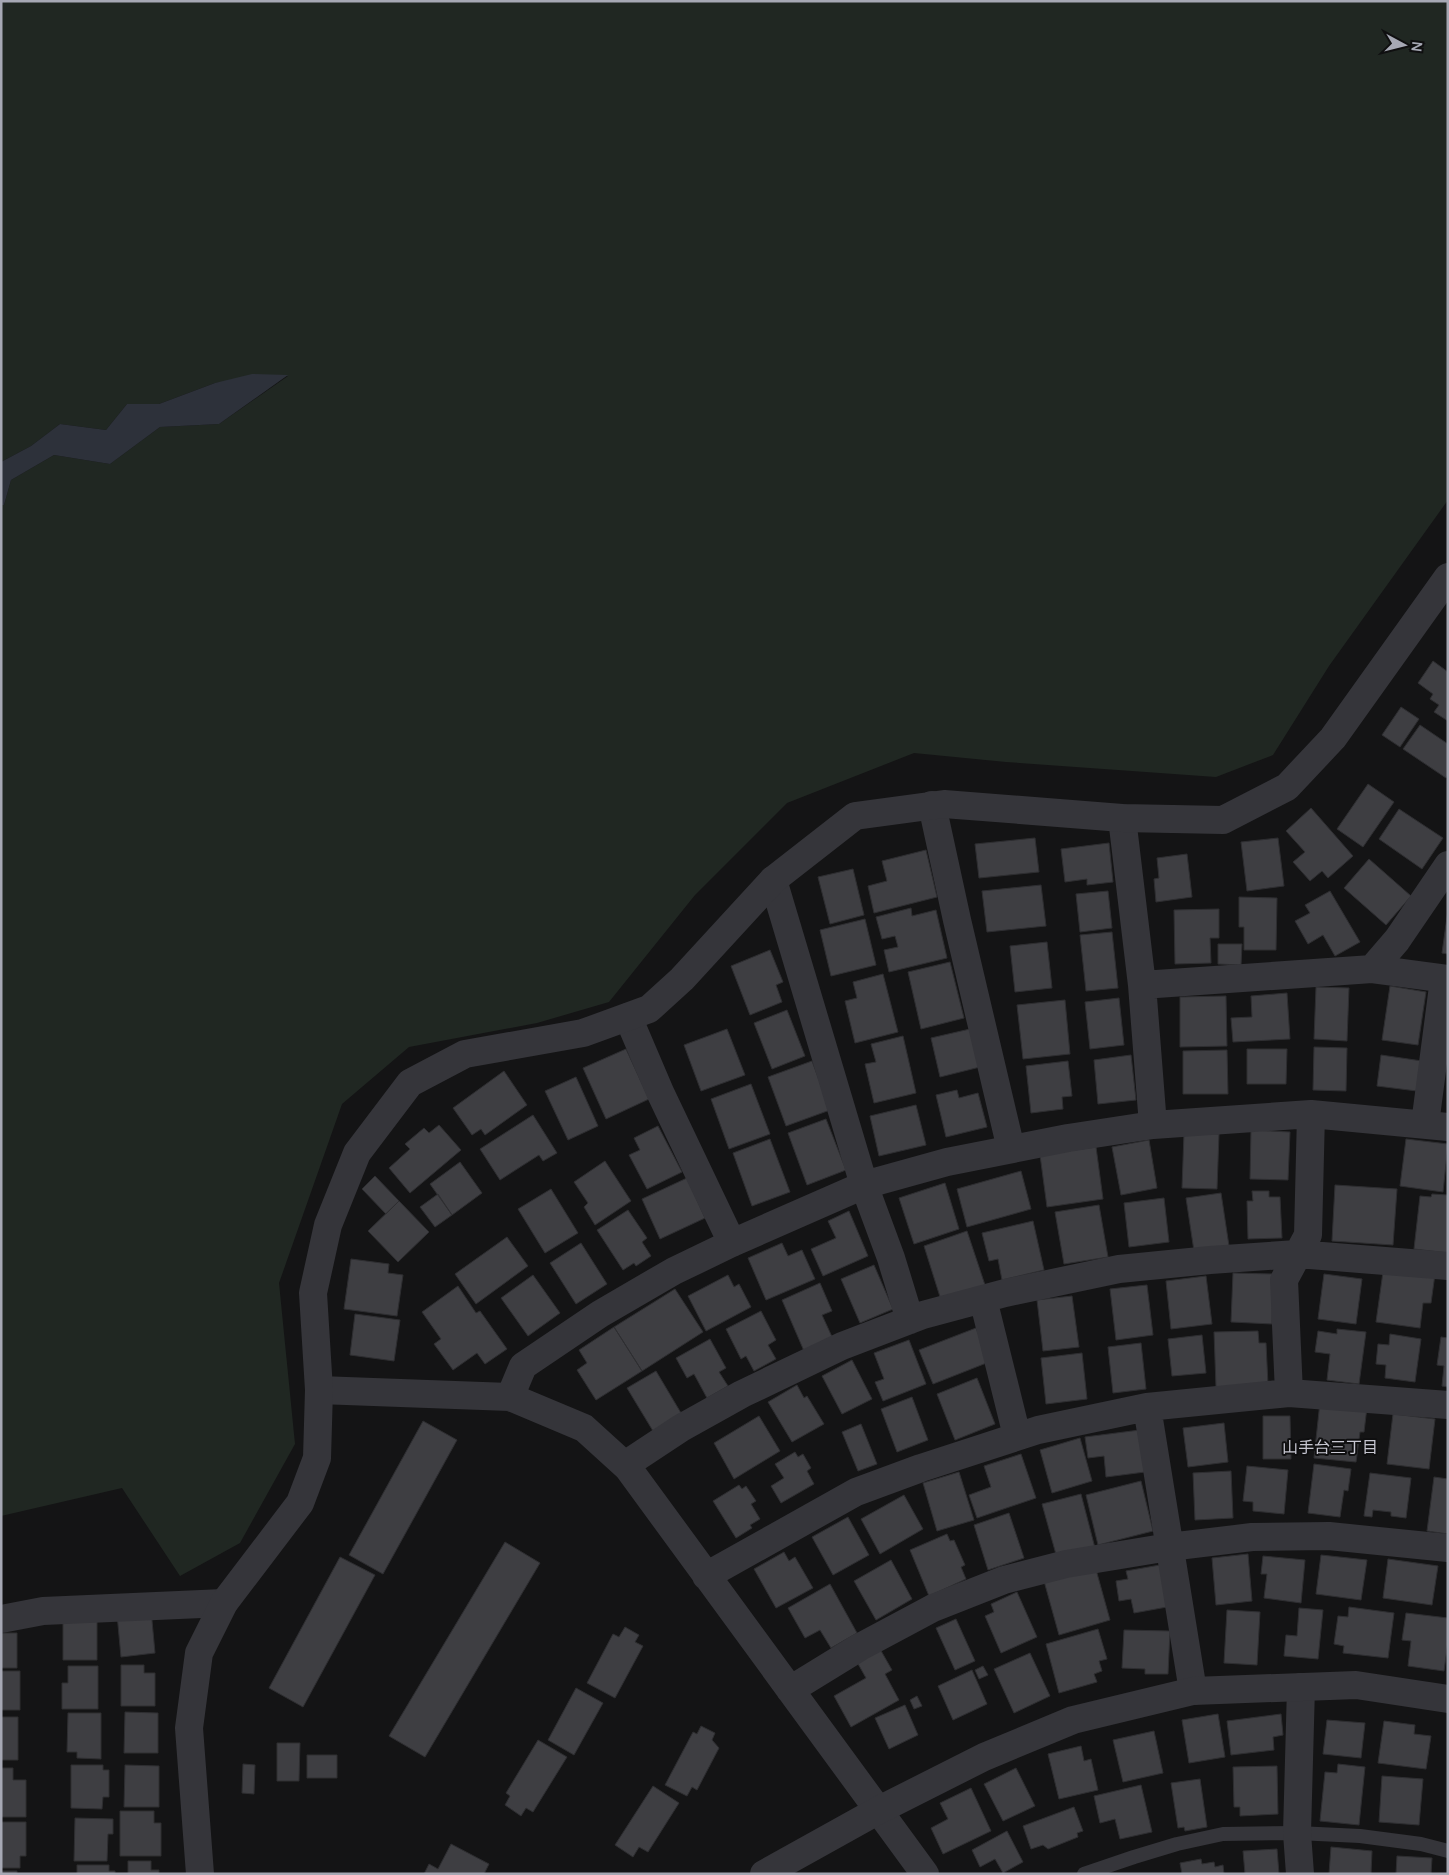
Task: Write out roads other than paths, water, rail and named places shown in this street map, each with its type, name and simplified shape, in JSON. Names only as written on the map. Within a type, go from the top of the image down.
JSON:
[{"type":"street","points":[[200,1874],[189,1728],[199,1653],[224,1602],[300,1503],[317,1458],[319,1390],[313,1293],[328,1225],[356,1153],[410,1083],[466,1054],[583,1033],[649,1009],[682,979],[773,880],[855,816],[944,804],[1122,818],[1223,820],[1287,787],[1333,738],[1448,577]]},
{"type":"street","points":[[932,805],[957,920],[1012,1149]]},
{"type":"street","points":[[1122,818],[1142,985],[1153,1125]]},
{"type":"street","points":[[1372,969],[1397,940],[1448,866]]},
{"type":"street","points":[[773,880],[864,1185],[891,1258],[910,1320]]},
{"type":"street","points":[[510,1396],[523,1366],[600,1314],[674,1271],[732,1242],[864,1185],[947,1162],[1068,1138],[1153,1125],[1311,1114],[1436,1125],[1446,979],[1372,969],[1142,985]]},
{"type":"street","points":[[628,1017],[660,1092],[732,1242]]},
{"type":"street","points":[[1289,1394],[1284,1280],[1308,1234],[1311,1114]]},
{"type":"street","points":[[624,1465],[681,1428],[742,1394],[842,1346],[910,1320],[983,1299],[1120,1269],[1210,1260],[1297,1254],[1448,1266]]},
{"type":"street","points":[[983,1299],[1017,1436]]},
{"type":"street","points":[[319,1390],[510,1396],[584,1428],[624,1465],[925,1874]]},
{"type":"street","points":[[706,1576],[856,1492],[920,1468],[1038,1430],[1147,1407],[1289,1394],[1448,1405]]},
{"type":"street","points":[[1147,1407],[1192,1691]]},
{"type":"street","points":[[790,1690],[860,1647],[933,1608],[1004,1580],[1066,1564],[1169,1546],[1252,1537],[1329,1536],[1448,1548]]},
{"type":"street","points":[[1,1619],[43,1610],[224,1602]]},
{"type":"street","points":[[764,1874],[879,1810],[984,1757],[1073,1720],[1192,1691],[1356,1685],[1447,1699]]},
{"type":"street","points":[[1300,1874],[1297,1832],[1301,1687]]},
{"type":"lane","points":[[1084,1874],[1151,1852],[1223,1834],[1297,1832],[1360,1836],[1421,1844],[1448,1851]]},
{"type":"district","name":"山手台三丁目","points":[[1330,1447]]}]
